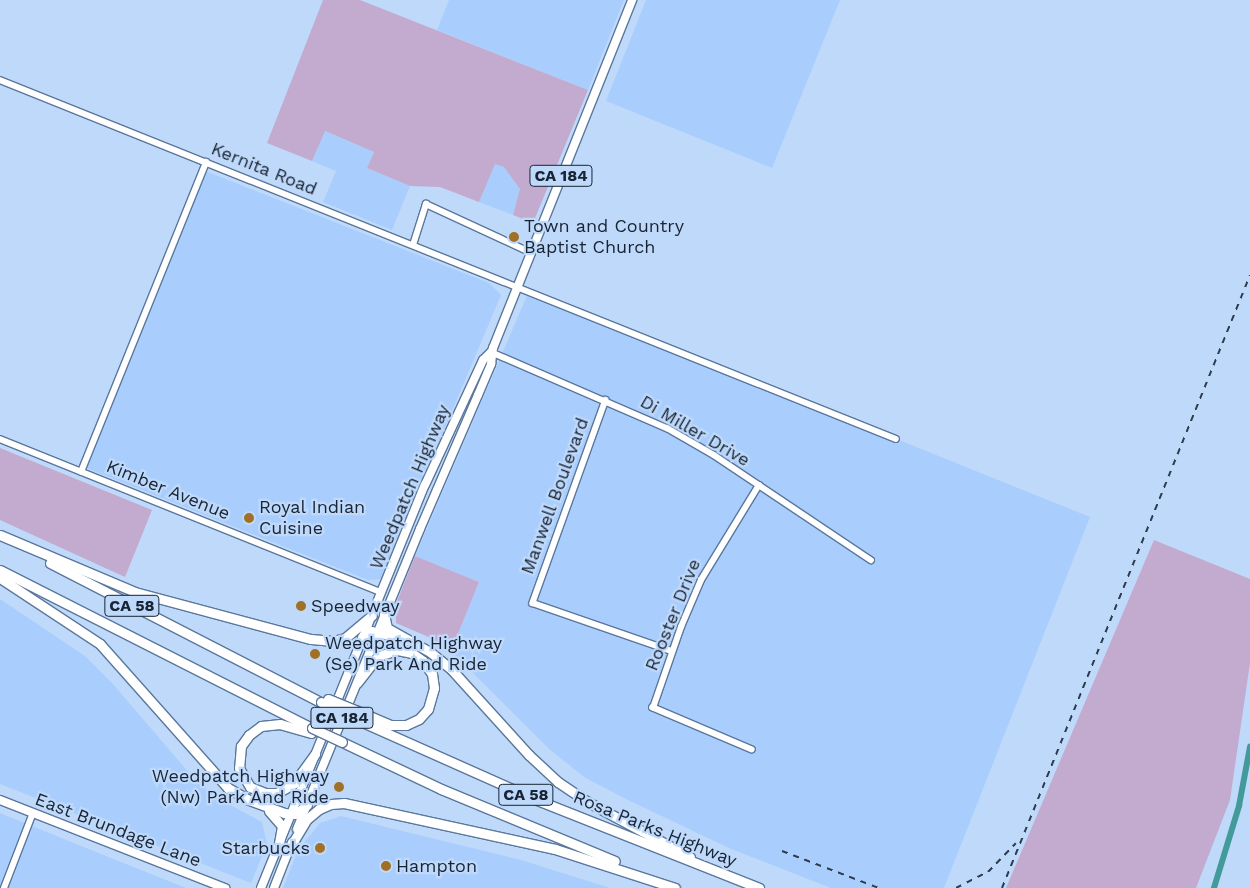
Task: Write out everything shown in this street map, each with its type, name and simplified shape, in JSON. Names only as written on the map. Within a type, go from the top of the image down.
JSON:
[{"type":"highway","points":[[0,537],[135,592],[312,639],[333,642],[345,638],[372,615]]},
{"type":"highway","name":"Rosa Parks Highway","points":[[0,537],[264,673],[537,800],[759,888]]},
{"type":"highway","name":"CA 58","points":[[0,570],[311,730],[342,742],[502,816],[683,888]]},
{"type":"highway","points":[[0,578],[100,644],[218,779],[240,796],[263,806],[291,814],[299,812],[307,805]]},
{"type":"highway","points":[[384,614],[387,628],[405,640]]},
{"type":"highway","points":[[362,638],[378,631],[405,640],[430,652],[451,669],[529,755],[558,782],[586,801],[680,850],[703,865]]},
{"type":"highway","points":[[354,714],[391,725],[406,725],[419,718],[428,708],[434,688],[432,674],[424,661],[412,654],[398,650],[378,656],[357,683]]},
{"type":"highway","points":[[311,730],[280,724],[261,726],[249,734],[241,746],[239,768],[250,788],[266,794],[277,793],[294,783],[315,754]]},
{"type":"highway","points":[[290,846],[307,819],[318,809],[331,804],[344,803],[554,849],[675,888]]},
{"type":"highway","points":[[263,806],[281,821],[279,843]]},
{"type":"main road","name":"Weedpatch Highway","points":[[274,888],[384,614],[482,387],[491,364],[491,352],[632,0]]},
{"type":"main road","name":"Weedpatch Highway","points":[[261,888],[362,638],[446,438],[483,360],[491,352]]},
{"type":"main road","name":"East Brundage Lane","points":[[0,800],[225,888]]},
{"type":"street","name":"Kernita Road","points":[[0,80],[896,439]]},
{"type":"street","points":[[81,472],[206,162]]},
{"type":"street","points":[[413,245],[426,204],[530,252]]},
{"type":"street","name":"Di Miller Drive","points":[[491,352],[606,400],[691,441],[871,560]]},
{"type":"street","name":"Manwell Boulevard","points":[[606,400],[533,603],[672,651]]},
{"type":"street","name":"Kimber Avenue","points":[[0,439],[381,592]]},
{"type":"street","name":"Rooster Drive","points":[[752,750],[653,708],[690,603],[713,558],[759,485]]},
{"type":"street","points":[[4,888],[33,813]]},
{"type":"shaded area","points":[[323,0],[360,0],[588,90],[533,223],[513,215],[520,189],[504,167],[495,164],[479,202],[440,187],[410,186],[367,168],[374,152],[325,131],[312,161],[267,143]]},
{"type":"shaded area","points":[[449,0],[624,0],[588,90],[437,30]]},
{"type":"shaded area","points":[[646,0],[840,0],[772,168],[606,101]]},
{"type":"shaded area","points":[[324,131],[374,152],[367,168],[410,186],[392,230],[323,202],[336,171],[312,161]]},
{"type":"shaded area","points":[[494,163],[504,167],[521,189],[513,215],[479,202]]},
{"type":"shaded area","points":[[200,169],[489,283],[501,295],[381,579],[368,580],[79,465]]},
{"type":"shaded area","points":[[529,291],[1090,517],[944,888],[831,888],[731,849],[626,799],[584,777],[548,748],[451,651],[479,582],[415,556]]},
{"type":"shaded area","points":[[0,448],[152,510],[125,577],[0,520]]},
{"type":"shaded area","points":[[1154,540],[1250,579],[1250,663],[1230,800],[1196,888],[1006,888]]},
{"type":"shaded area","points":[[415,556],[479,582],[451,651],[431,638],[396,623],[396,604]]},
{"type":"shaded area","points":[[0,599],[85,656],[112,683],[191,775],[219,799],[262,822],[267,844],[251,883],[0,784]]},
{"type":"shaded area","points":[[0,813],[106,856],[186,888],[0,888]]},
{"type":"shaded area","points":[[341,816],[521,860],[610,888],[283,888],[298,850],[320,823]]},
{"type":"waterway","points":[[1214,888],[1239,806],[1250,747]]},
{"type":"railway","points":[[1002,888],[1250,275]]},
{"type":"railway","points":[[956,888],[988,872],[1016,843]]},
{"type":"railway","points":[[782,851],[879,888]]},
{"type":"place","name":"Town and Country Baptist Church","points":[[514,237]]},
{"type":"place","name":"Royal Indian Cuisine","points":[[249,518]]},
{"type":"place","name":"Speedway","points":[[301,606]]},
{"type":"place","name":"Weedpatch Highway (Se) Park And Ride","points":[[315,654]]},
{"type":"place","name":"Weedpatch Highway (Nw) Park And Ride","points":[[339,787]]},
{"type":"place","name":"Starbucks","points":[[320,848]]},
{"type":"place","name":"Hampton","points":[[386,866]]}]
